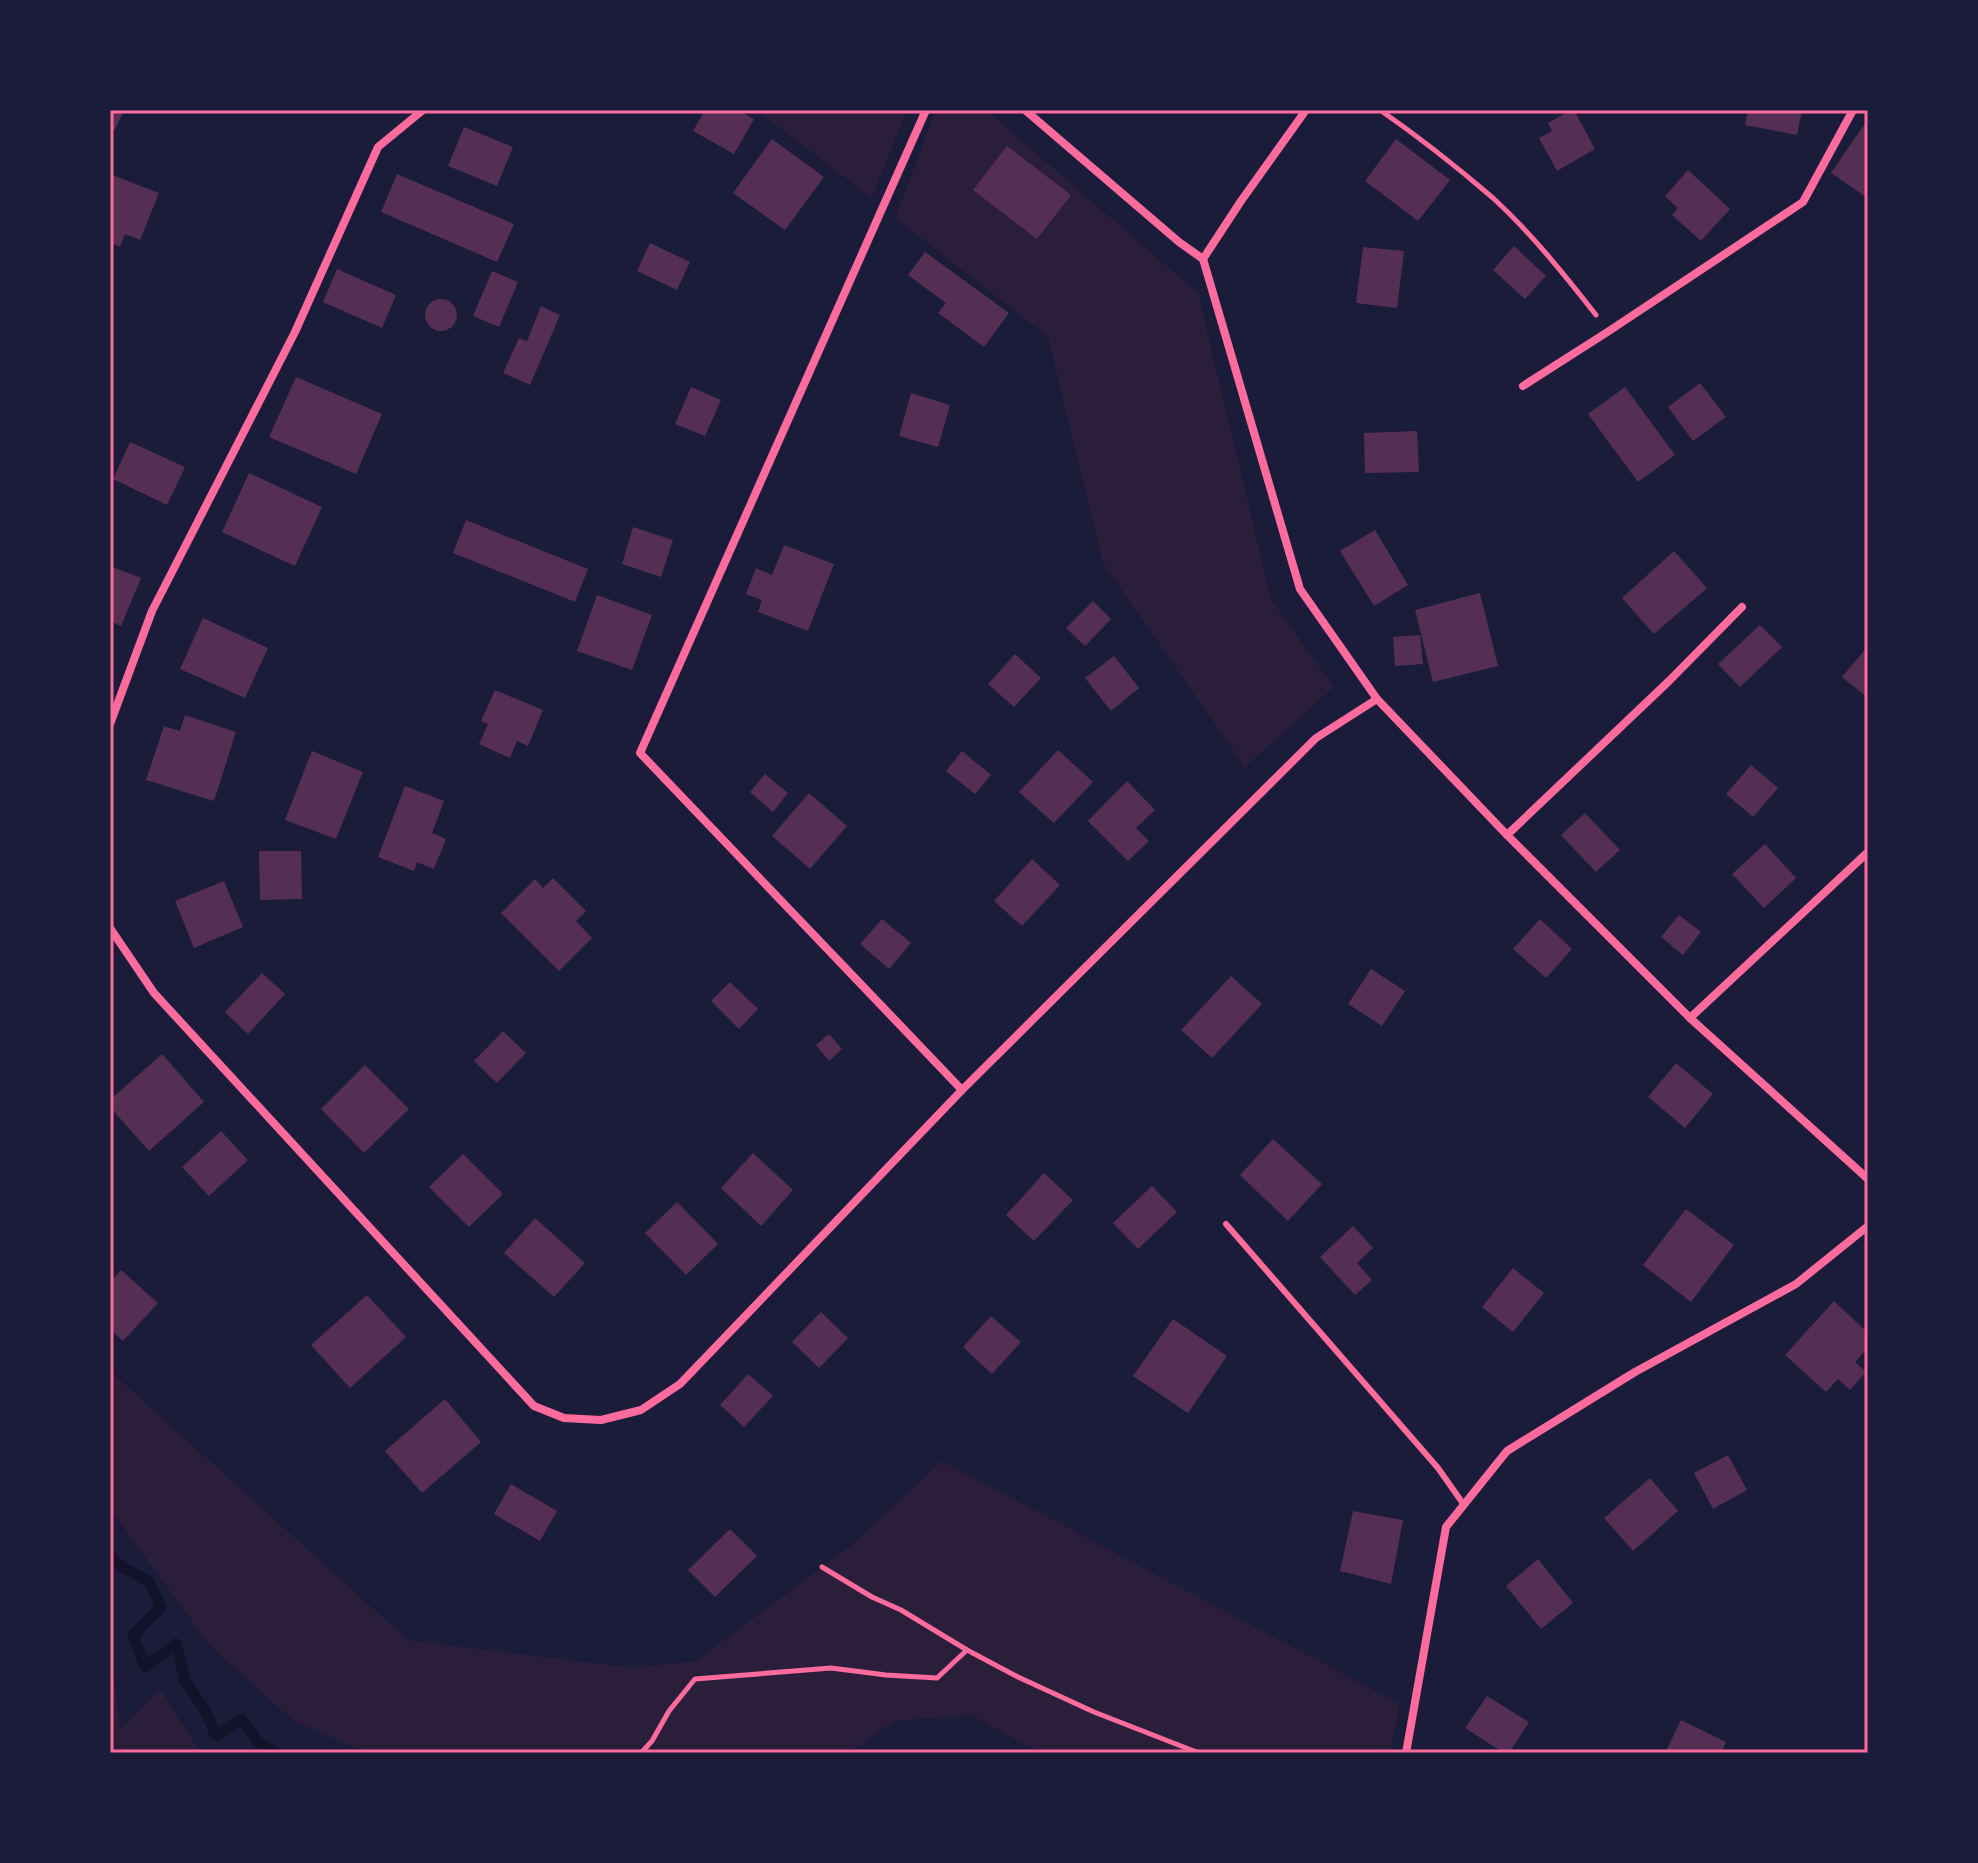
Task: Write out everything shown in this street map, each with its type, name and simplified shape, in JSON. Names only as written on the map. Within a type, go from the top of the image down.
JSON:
[{"type":"street","points":[[110,724],[152,611],[295,332],[378,147],[423,110]]},
{"type":"street","points":[[926,110],[640,753],[962,1090]]},
{"type":"street","points":[[1025,110],[1203,259],[1300,589],[1377,699],[1507,835],[1690,1018],[1868,1179]]},
{"type":"street","points":[[1203,259],[1306,110]]},
{"type":"street","points":[[1523,386],[1803,202],[1853,110]]},
{"type":"street","points":[[1507,835],[1742,607]]},
{"type":"street","points":[[110,928],[154,993],[534,1406],[564,1418],[601,1420],[641,1410],[680,1384],[962,1090],[1316,738],[1377,699]]},
{"type":"street","points":[[1690,1018],[1868,852]]},
{"type":"street","points":[[1406,1753],[1446,1527],[1507,1451],[1635,1372],[1796,1284],[1868,1226]]},
{"type":"lane","points":[[1226,1224],[1438,1468],[1464,1505]]},
{"type":"path","points":[[1380,110],[1493,199],[1557,266],[1609,331]]},
{"type":"path","points":[[822,1567],[967,1650],[1094,1712],[1199,1753]]},
{"type":"path","points":[[641,1753],[695,1679],[831,1668],[937,1678],[967,1650]]},
{"type":"shaded area","points":[[756,110],[907,110],[872,198]]},
{"type":"shaded area","points":[[936,110],[986,110],[1198,293],[1271,599],[1334,687],[1245,767],[1103,563],[1048,337],[895,218]]},
{"type":"shaded area","points":[[110,1371],[408,1640],[634,1668],[696,1661],[853,1544],[942,1461],[1400,1704],[1390,1753],[1037,1753],[971,1715],[894,1721],[848,1753],[369,1753],[294,1721],[211,1647],[110,1509]]},
{"type":"shaded area","points":[[110,1649],[121,1730],[160,1689],[201,1753],[110,1753]]},
{"type":"building","points":[[110,110],[124,110],[115,130],[110,128]]},
{"type":"building","points":[[705,110],[738,110],[754,119],[734,154],[693,131]]},
{"type":"building","points":[[1574,110],[1595,149],[1557,171],[1539,138],[1552,131],[1548,123]]},
{"type":"building","points":[[1748,110],[1802,110],[1797,135],[1745,125]]},
{"type":"building","points":[[1868,119],[1868,194],[1866,197],[1831,173]]},
{"type":"building","points":[[464,127],[513,147],[497,186],[448,166]]},
{"type":"building","points":[[772,139],[824,177],[785,230],[733,193]]},
{"type":"building","points":[[1396,139],[1450,180],[1418,221],[1365,181]]},
{"type":"building","points":[[1007,146],[1071,195],[1037,239],[973,190]]},
{"type":"building","points":[[1688,170],[1730,209],[1701,241],[1672,215],[1678,208],[1665,196]]},
{"type":"building","points":[[110,174],[159,193],[140,240],[125,234],[120,247],[110,243]]},
{"type":"building","points":[[397,174],[514,224],[497,262],[381,212]]},
{"type":"building","points":[[650,243],[690,262],[677,290],[637,271]]},
{"type":"building","points":[[1514,246],[1546,276],[1525,299],[1493,270]]},
{"type":"building","points":[[1363,247],[1404,251],[1397,308],[1356,303]]},
{"type":"building","points":[[925,252],[1009,313],[984,347],[938,313],[946,303],[908,275]]},
{"type":"building","points":[[337,269],[396,295],[382,328],[323,302]]},
{"type":"building","points":[[492,271],[518,282],[499,327],[473,316]]},
{"type":"building","points":[[441,299],[452,304],[457,315],[452,326],[441,331],[430,326],[425,315],[430,304]]},
{"type":"building","points":[[541,306],[560,315],[530,385],[503,373],[519,338],[527,341]]},
{"type":"building","points":[[296,377],[382,414],[356,474],[269,437]]},
{"type":"building","points":[[1700,383],[1726,417],[1693,441],[1668,407]]},
{"type":"building","points":[[691,387],[721,400],[705,436],[675,424]]},
{"type":"building","points":[[1625,387],[1675,455],[1638,482],[1588,414]]},
{"type":"building","points":[[911,393],[950,405],[938,447],[899,436]]},
{"type":"building","points":[[1417,431],[1419,472],[1365,473],[1364,433]]},
{"type":"building","points":[[130,442],[185,467],[167,505],[113,479]]},
{"type":"building","points":[[249,473],[322,507],[295,566],[222,532]]},
{"type":"building","points":[[466,520],[588,569],[575,602],[453,553]]},
{"type":"building","points":[[633,527],[673,540],[661,577],[622,564]]},
{"type":"building","points":[[1375,530],[1408,585],[1374,606],[1340,551]]},
{"type":"building","points":[[784,545],[834,564],[808,631],[758,612],[762,600],[746,594],[756,568],[772,575]]},
{"type":"building","points":[[1674,551],[1707,588],[1654,634],[1622,598]]},
{"type":"building","points":[[110,566],[141,578],[121,626],[110,621]]},
{"type":"building","points":[[1480,593],[1498,666],[1433,682],[1415,610]]},
{"type":"building","points":[[597,595],[652,615],[632,670],[577,651]]},
{"type":"building","points":[[1093,601],[1111,619],[1085,646],[1066,628]]},
{"type":"building","points":[[203,618],[268,648],[245,698],[180,669]]},
{"type":"building","points":[[1760,625],[1782,647],[1740,687],[1718,664]]},
{"type":"building","points":[[1420,635],[1423,664],[1395,666],[1393,637]]},
{"type":"building","points":[[1868,646],[1868,698],[1842,677]]},
{"type":"building","points":[[1015,654],[1041,678],[1014,707],[988,684]]},
{"type":"building","points":[[1114,656],[1139,688],[1111,711],[1085,678]]},
{"type":"building","points":[[495,690],[543,710],[528,746],[517,741],[510,758],[479,744],[488,724],[481,721]]},
{"type":"building","points":[[185,715],[236,732],[214,801],[146,780],[164,726],[180,731]]},
{"type":"building","points":[[1058,750],[1093,782],[1054,823],[1019,792]]},
{"type":"building","points":[[312,751],[363,772],[336,839],[285,820]]},
{"type":"building","points":[[962,751],[991,775],[975,794],[946,771]]},
{"type":"building","points":[[1751,765],[1778,788],[1753,817],[1726,794]]},
{"type":"building","points":[[765,774],[788,793],[773,812],[750,792]]},
{"type":"building","points":[[1127,781],[1155,810],[1136,828],[1149,841],[1128,861],[1088,821]]},
{"type":"building","points":[[405,786],[444,801],[432,833],[446,839],[434,869],[417,862],[414,871],[378,857]]},
{"type":"building","points":[[809,793],[847,826],[810,869],[772,836]]},
{"type":"building","points":[[1585,813],[1620,850],[1596,872],[1561,835]]},
{"type":"building","points":[[1765,844],[1796,878],[1764,908],[1732,874]]},
{"type":"building","points":[[259,851],[301,851],[302,899],[260,900]]},
{"type":"building","points":[[1032,859],[1060,885],[1022,926],[994,901]]},
{"type":"building","points":[[553,878],[586,911],[576,921],[592,938],[559,971],[501,913],[535,879],[543,888]]},
{"type":"building","points":[[224,881],[243,927],[194,948],[175,901]]},
{"type":"building","points":[[1679,915],[1701,932],[1683,955],[1661,937]]},
{"type":"building","points":[[882,919],[911,943],[889,969],[860,944]]},
{"type":"building","points":[[1540,919],[1572,949],[1546,978],[1513,949]]},
{"type":"building","points":[[1371,969],[1405,991],[1382,1026],[1348,1004]]},
{"type":"building","points":[[262,973],[285,994],[248,1034],[225,1012]]},
{"type":"building","points":[[1231,976],[1262,1004],[1212,1058],[1181,1030]]},
{"type":"building","points":[[730,982],[758,1009],[739,1029],[711,1001]]},
{"type":"building","points":[[503,1031],[526,1053],[497,1083],[474,1061]]},
{"type":"building","points":[[829,1034],[842,1049],[829,1061],[816,1045]]},
{"type":"building","points":[[162,1054],[204,1102],[149,1151],[110,1107],[110,1100]]},
{"type":"building","points":[[1676,1063],[1713,1094],[1685,1128],[1648,1097]]},
{"type":"building","points":[[365,1065],[409,1109],[364,1153],[321,1109]]},
{"type":"building","points":[[221,1131],[248,1160],[209,1196],[182,1167]]},
{"type":"building","points":[[1273,1139],[1322,1184],[1288,1221],[1240,1175]]},
{"type":"building","points":[[753,1153],[793,1190],[761,1226],[721,1188]]},
{"type":"building","points":[[463,1154],[503,1194],[469,1227],[429,1187]]},
{"type":"building","points":[[1044,1173],[1073,1200],[1034,1241],[1006,1215]]},
{"type":"building","points":[[1152,1186],[1177,1212],[1138,1249],[1113,1223]]},
{"type":"building","points":[[677,1202],[718,1244],[686,1275],[645,1233]]},
{"type":"building","points":[[1686,1209],[1734,1245],[1691,1302],[1643,1265]]},
{"type":"building","points":[[535,1218],[585,1263],[554,1297],[504,1253]]},
{"type":"building","points":[[1353,1226],[1373,1248],[1357,1263],[1372,1280],[1355,1295],[1320,1257]]},
{"type":"building","points":[[1513,1268],[1544,1293],[1513,1332],[1482,1307]]},
{"type":"building","points":[[121,1270],[158,1303],[123,1341],[110,1329],[110,1282]]},
{"type":"building","points":[[367,1295],[406,1337],[350,1388],[311,1345]]},
{"type":"building","points":[[1834,1301],[1868,1333],[1868,1348],[1855,1362],[1866,1372],[1850,1390],[1838,1379],[1826,1392],[1785,1355]]},
{"type":"building","points":[[821,1312],[848,1338],[819,1368],[792,1342]]},
{"type":"building","points":[[991,1316],[1021,1342],[992,1374],[963,1347]]},
{"type":"building","points":[[1173,1319],[1227,1356],[1188,1413],[1133,1376]]},
{"type":"building","points":[[748,1374],[773,1396],[744,1427],[720,1405]]},
{"type":"building","points":[[445,1399],[481,1442],[422,1493],[385,1451]]},
{"type":"building","points":[[1728,1455],[1747,1490],[1713,1509],[1694,1473]]},
{"type":"building","points":[[1650,1478],[1678,1511],[1633,1551],[1604,1518]]},
{"type":"building","points":[[511,1484],[557,1511],[540,1541],[494,1514]]},
{"type":"building","points":[[1353,1511],[1403,1520],[1391,1584],[1340,1571]]},
{"type":"building","points":[[730,1529],[757,1556],[715,1597],[688,1570]]},
{"type":"building","points":[[1538,1559],[1573,1603],[1541,1629],[1506,1586]]},
{"type":"building","points":[[1487,1696],[1529,1722],[1509,1753],[1504,1753],[1465,1728]]},
{"type":"building","points":[[1681,1720],[1726,1742],[1721,1753],[1665,1753]]},
{"type":"waterway","points":[[110,1556],[149,1582],[161,1607],[133,1635],[145,1667],[176,1644],[185,1681],[205,1710],[216,1736],[241,1719],[258,1742],[276,1753]]}]
